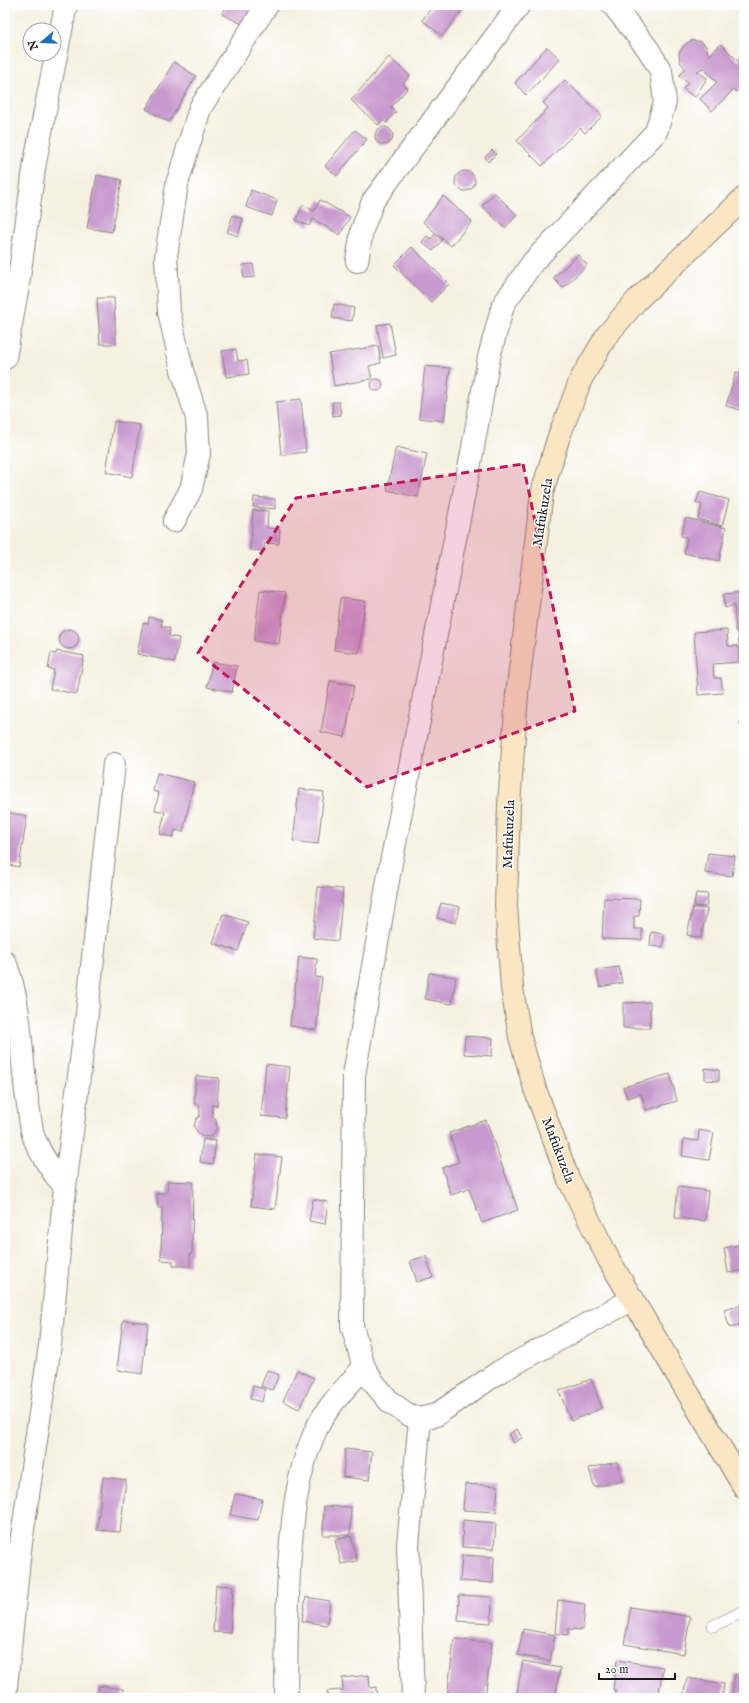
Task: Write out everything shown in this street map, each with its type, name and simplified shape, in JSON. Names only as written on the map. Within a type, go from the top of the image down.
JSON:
[{"type":"main road","name":"Mafukuzela","points":[[744,198],[636,301],[607,335],[581,379],[558,439],[542,493],[517,694],[509,805],[506,905],[512,988],[520,1037],[535,1089],[568,1178],[609,1260],[744,1487]]},
{"type":"street","points":[[5,358],[18,285],[35,162],[66,5]]},
{"type":"street","points":[[174,522],[191,489],[199,454],[197,418],[182,370],[169,312],[166,256],[177,184],[200,108],[267,5]]},
{"type":"street","points":[[357,261],[362,230],[373,201],[519,5]]},
{"type":"street","points":[[613,5],[648,49],[661,71],[665,102],[656,132],[533,262],[503,305],[489,357],[472,453],[388,878],[354,1075],[352,1326],[364,1368],[373,1382],[390,1402],[408,1414],[420,1419],[436,1415],[499,1372],[632,1299]]},
{"type":"street","points":[[5,1697],[20,1550],[50,1345],[65,1187],[87,1013],[114,764]]},
{"type":"street","points":[[5,962],[12,978],[17,1005],[25,1087],[34,1137],[49,1168],[65,1187]]},
{"type":"street","points":[[286,1698],[286,1625],[291,1532],[300,1471],[315,1431],[330,1406],[364,1368]]},
{"type":"street","points":[[413,1698],[408,1545],[420,1419]]},
{"type":"lane","points":[[713,1626],[744,1612]]},
{"type":"highlighted area","points":[[523,464],[575,711],[367,787],[198,653],[296,498]]},
{"type":"building","points":[[227,5],[260,5],[248,27],[222,14]]},
{"type":"building","points":[[434,5],[466,5],[442,36],[422,20]]},
{"type":"building","points":[[692,40],[702,42],[706,46],[709,56],[721,44],[738,61],[744,56],[744,84],[736,92],[734,89],[712,111],[700,99],[717,82],[703,68],[697,71],[707,78],[695,97],[683,89],[688,82],[679,76],[685,68],[680,62],[679,53],[684,45]]},
{"type":"building","points":[[547,47],[560,59],[526,95],[515,83]]},
{"type":"building","points":[[389,57],[410,76],[403,84],[408,88],[391,107],[396,112],[386,123],[383,120],[378,125],[351,100]]},
{"type":"building","points":[[174,62],[196,76],[169,122],[146,109]]},
{"type":"building","points":[[565,80],[602,116],[585,133],[580,128],[542,166],[517,141],[548,108],[543,103]]},
{"type":"building","points":[[384,127],[390,130],[393,136],[390,142],[384,145],[378,142],[375,136],[378,130]]},
{"type":"building","points":[[355,130],[367,139],[337,176],[325,166]]},
{"type":"building","points":[[492,150],[496,154],[488,162],[485,157]]},
{"type":"building","points":[[465,171],[472,174],[475,181],[472,188],[465,191],[458,188],[455,181],[458,174]]},
{"type":"building","points":[[97,175],[122,180],[112,232],[87,228]]},
{"type":"building","points":[[251,190],[277,200],[272,216],[246,207]]},
{"type":"building","points":[[495,193],[517,215],[505,228],[482,206]]},
{"type":"building","points":[[443,196],[472,221],[451,246],[423,222]]},
{"type":"building","points":[[320,200],[350,217],[340,235],[313,219],[309,226],[296,220],[303,205],[314,211]]},
{"type":"building","points":[[233,215],[243,219],[238,236],[227,232]]},
{"type":"building","points":[[435,234],[442,240],[433,251],[422,242],[427,236],[431,239]]},
{"type":"building","points":[[412,247],[449,284],[431,302],[394,265]]},
{"type":"building","points":[[578,255],[587,265],[563,288],[553,278]]},
{"type":"building","points":[[253,264],[255,277],[244,278],[242,265]]},
{"type":"building","points":[[97,298],[114,298],[116,344],[100,344]]},
{"type":"building","points":[[334,304],[354,308],[352,321],[332,318]]},
{"type":"building","points":[[390,323],[396,355],[383,358],[377,325]]},
{"type":"building","points":[[378,346],[381,363],[369,366],[372,379],[334,386],[329,354]]},
{"type":"building","points":[[236,349],[238,361],[247,360],[249,374],[226,377],[222,351]]},
{"type":"building","points":[[425,366],[450,368],[444,421],[419,418]]},
{"type":"building","points":[[736,372],[744,375],[744,411],[726,406]]},
{"type":"building","points":[[375,379],[379,379],[383,385],[379,391],[375,391],[371,387],[371,383]]},
{"type":"building","points":[[301,399],[306,452],[281,455],[276,402]]},
{"type":"building","points":[[332,402],[339,402],[341,415],[333,416]]},
{"type":"building","points":[[114,421],[140,425],[132,477],[106,472]]},
{"type":"building","points":[[396,447],[427,454],[418,497],[387,490]]},
{"type":"building","points":[[700,492],[729,500],[722,526],[698,519],[702,505],[696,503]]},
{"type":"building","points":[[254,497],[275,499],[275,509],[253,507]]},
{"type":"building","points":[[253,510],[268,511],[267,528],[280,529],[279,544],[265,543],[264,551],[250,550]]},
{"type":"building","points":[[686,518],[726,528],[719,561],[684,553],[687,538],[681,536]]},
{"type":"building","points":[[260,590],[285,593],[279,644],[254,641]]},
{"type":"building","points":[[744,592],[744,644],[739,644],[738,631],[736,632],[734,605],[725,608],[724,594]]},
{"type":"building","points":[[340,598],[365,601],[359,653],[334,650]]},
{"type":"building","points":[[149,617],[162,620],[161,626],[170,628],[169,636],[179,638],[175,662],[137,654],[143,623],[148,624]]},
{"type":"building","points":[[65,629],[73,629],[79,635],[79,643],[73,649],[65,649],[59,643],[59,635]]},
{"type":"building","points":[[727,630],[728,646],[738,646],[739,662],[713,664],[714,678],[721,678],[723,693],[698,695],[694,632]]},
{"type":"building","points":[[57,651],[84,656],[77,694],[50,689],[54,670],[48,669],[51,653],[56,654]]},
{"type":"building","points":[[213,662],[237,666],[232,692],[207,687]]},
{"type":"building","points":[[330,681],[354,685],[345,737],[321,732]]},
{"type":"building","points":[[742,706],[744,707],[744,725],[740,725]]},
{"type":"building","points":[[157,773],[194,782],[183,832],[175,830],[173,837],[160,834],[165,812],[155,810],[159,793],[153,791]]},
{"type":"building","points":[[299,789],[324,792],[318,844],[293,841]]},
{"type":"building","points":[[5,812],[27,816],[19,867],[5,864]]},
{"type":"building","points":[[708,853],[735,856],[732,876],[705,873]]},
{"type":"building","points":[[318,887],[343,889],[338,941],[313,938]]},
{"type":"building","points":[[696,893],[708,894],[706,907],[694,906]]},
{"type":"building","points":[[604,898],[640,899],[639,916],[634,916],[634,929],[642,929],[642,940],[602,939]]},
{"type":"building","points":[[441,903],[460,907],[456,923],[437,918]]},
{"type":"building","points":[[693,907],[707,909],[701,938],[687,935]]},
{"type":"building","points":[[223,914],[248,922],[238,951],[213,943]]},
{"type":"building","points":[[651,932],[664,934],[663,947],[650,946]]},
{"type":"building","points":[[299,957],[317,959],[315,977],[322,978],[316,1030],[290,1026]]},
{"type":"building","points":[[619,967],[622,983],[600,987],[596,970]]},
{"type":"building","points":[[429,973],[456,977],[452,1004],[425,999]]},
{"type":"building","points":[[650,1002],[650,1028],[623,1028],[623,1003]]},
{"type":"building","points":[[465,1036],[493,1038],[492,1056],[464,1054]]},
{"type":"building","points":[[266,1064],[290,1067],[285,1118],[261,1116]]},
{"type":"building","points":[[705,1068],[719,1070],[719,1081],[705,1080]]},
{"type":"building","points":[[670,1074],[677,1101],[646,1110],[641,1094],[627,1098],[623,1087]]},
{"type":"building","points":[[196,1076],[219,1078],[217,1106],[212,1105],[213,1117],[216,1120],[217,1128],[213,1135],[209,1137],[201,1136],[194,1127],[196,1119],[200,1116],[199,1104],[194,1104]]},
{"type":"building","points":[[486,1120],[518,1210],[482,1223],[469,1189],[451,1195],[442,1168],[459,1162],[449,1133]]},
{"type":"building","points":[[699,1130],[714,1133],[709,1160],[682,1156],[684,1139],[698,1141]]},
{"type":"building","points":[[203,1139],[216,1141],[213,1164],[200,1162]]},
{"type":"building","points":[[257,1154],[282,1157],[275,1209],[251,1206]]},
{"type":"building","points":[[168,1181],[193,1182],[192,1254],[190,1254],[190,1266],[173,1266],[173,1261],[161,1260],[162,1208],[158,1208],[157,1193],[167,1193]]},
{"type":"building","points":[[678,1187],[708,1191],[705,1221],[675,1218]]},
{"type":"building","points":[[313,1199],[328,1202],[325,1224],[309,1221]]},
{"type":"building","points":[[744,1244],[744,1270],[728,1273],[724,1248]]},
{"type":"building","points":[[426,1256],[433,1277],[417,1282],[410,1261]]},
{"type":"building","points":[[742,1305],[744,1324],[730,1328],[724,1310]]},
{"type":"building","points":[[123,1320],[148,1323],[142,1374],[117,1370]]},
{"type":"building","points":[[267,1370],[279,1375],[272,1390],[261,1386]]},
{"type":"building","points":[[297,1370],[314,1378],[299,1409],[283,1401]]},
{"type":"building","points":[[591,1379],[602,1408],[571,1421],[559,1391]]},
{"type":"building","points":[[253,1386],[265,1389],[262,1402],[250,1399]]},
{"type":"building","points":[[517,1429],[522,1438],[514,1443],[509,1434]]},
{"type":"building","points":[[345,1449],[372,1452],[369,1480],[343,1477]]},
{"type":"building","points":[[617,1462],[622,1481],[594,1487],[589,1468]]},
{"type":"building","points":[[103,1477],[126,1480],[120,1532],[97,1530]]},
{"type":"building","points":[[465,1484],[498,1486],[496,1512],[463,1510]]},
{"type":"building","points":[[235,1494],[262,1499],[258,1520],[230,1515]]},
{"type":"building","points":[[324,1506],[351,1507],[350,1535],[323,1535]]},
{"type":"building","points":[[463,1520],[496,1523],[494,1549],[462,1547]]},
{"type":"building","points":[[351,1536],[357,1561],[341,1564],[335,1540]]},
{"type":"building","points":[[462,1555],[494,1557],[493,1583],[460,1581]]},
{"type":"building","points":[[216,1585],[233,1586],[230,1633],[213,1632]]},
{"type":"building","points":[[459,1595],[492,1597],[491,1623],[458,1621]]},
{"type":"building","points":[[306,1597],[330,1601],[327,1625],[302,1621]]},
{"type":"building","points":[[558,1600],[585,1604],[583,1630],[568,1629],[568,1635],[555,1633]]},
{"type":"building","points":[[631,1607],[690,1617],[684,1654],[624,1644]]},
{"type":"building","points":[[523,1629],[555,1635],[550,1661],[518,1655]]},
{"type":"building","points":[[454,1639],[492,1643],[485,1698],[447,1698]]},
{"type":"building","points":[[617,1660],[663,1667],[658,1697],[615,1698],[616,1690],[613,1690]]},
{"type":"building","points":[[523,1661],[560,1668],[555,1698],[516,1698]]},
{"type":"building","points":[[735,1674],[744,1676],[744,1698],[732,1698]]},
{"type":"building","points":[[369,1675],[370,1688],[376,1687],[377,1698],[328,1698],[327,1691],[343,1690],[342,1678]]},
{"type":"building","points":[[687,1678],[724,1684],[722,1698],[683,1698]]},
{"type":"building","points":[[99,1686],[123,1689],[122,1698],[97,1698]]}]
